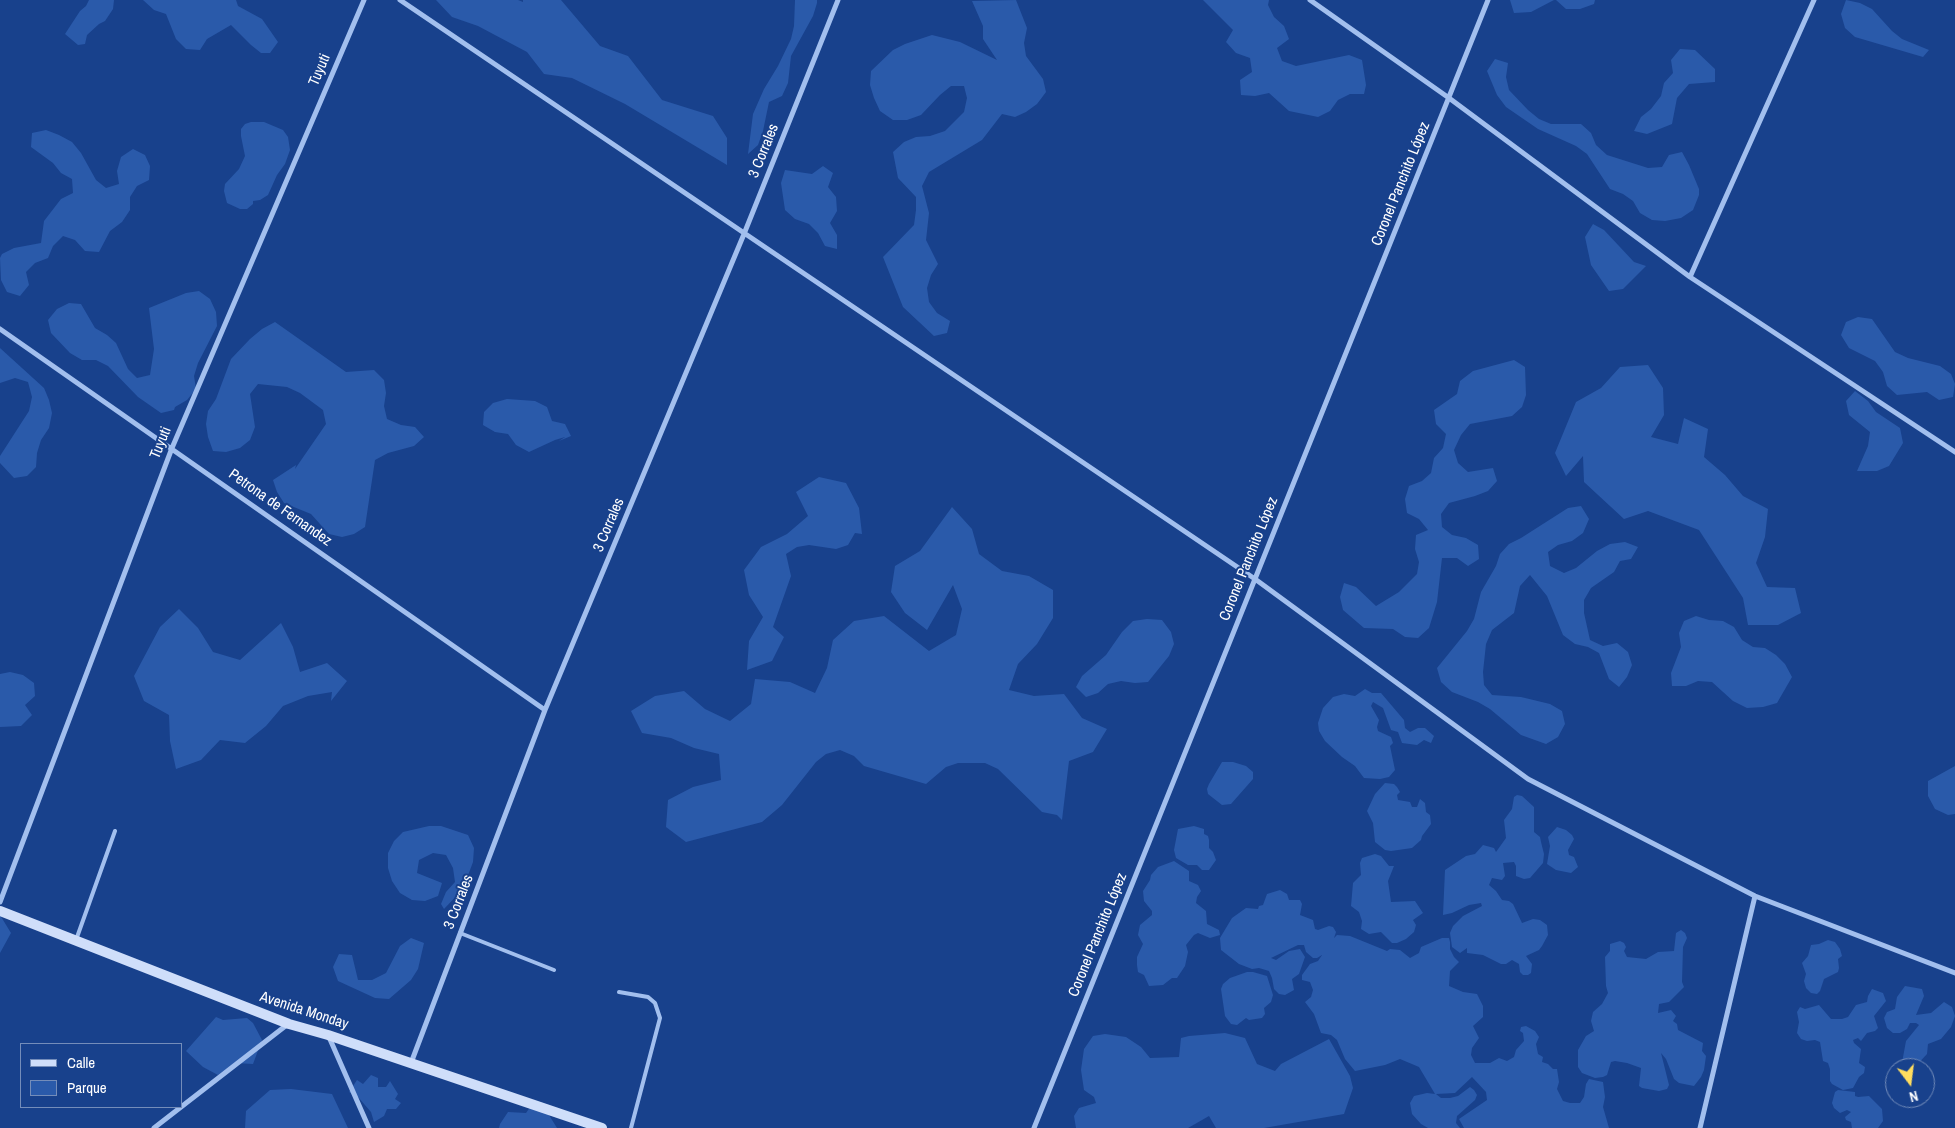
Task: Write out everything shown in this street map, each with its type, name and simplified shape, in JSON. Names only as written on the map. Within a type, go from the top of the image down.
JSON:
[{"type":"main road","name":"Avenida Monday","points":[[0,911],[288,1024],[328,1035],[602,1128]]},
{"type":"street","name":"Tuyuti","points":[[0,902],[172,448],[364,0]]},
{"type":"street","points":[[400,0],[1255,579],[1528,779],[1755,896],[1955,974]]},
{"type":"street","name":"3 Corrales","points":[[411,1064],[545,710],[744,234],[838,0]]},
{"type":"street","points":[[1310,0],[1449,98],[1690,277],[1955,452]]},
{"type":"street","name":"Coronel Panchito López","points":[[1034,1128],[1488,0]]},
{"type":"street","points":[[1690,277],[1814,0]]},
{"type":"street","name":"Petrona de Fernandez","points":[[0,329],[545,710]]},
{"type":"street","points":[[1700,1128],[1755,896]]},
{"type":"street","points":[[182,1106],[288,1024]]},
{"type":"street","points":[[328,1035],[369,1128]]},
{"type":"street","points":[[154,1128],[180,1108]]},
{"type":"lane","points":[[76,940],[115,831]]},
{"type":"lane","points":[[460,933],[554,970]]},
{"type":"lane","points":[[619,992],[648,997],[655,1003],[660,1018],[631,1128]]},
{"type":"green space","points":[[89,0],[114,0],[113,9],[105,21],[87,35],[85,44],[78,45],[65,34]]},
{"type":"green space","points":[[143,0],[236,0],[238,6],[262,19],[278,42],[270,53],[261,53],[231,25],[207,39],[200,50],[186,49],[176,39],[166,14],[154,10]]},
{"type":"green space","points":[[436,0],[518,0],[523,2],[523,0],[561,0],[600,46],[628,56],[662,100],[713,116],[727,138],[727,165],[625,104],[572,78],[544,74],[527,52],[478,26],[452,17]]},
{"type":"green space","points":[[795,0],[817,0],[817,3],[813,16],[791,56],[788,83],[782,96],[769,102],[758,145],[748,154],[753,114],[791,39],[794,26]]},
{"type":"green space","points":[[1016,0],[1027,28],[1024,43],[1026,56],[1043,79],[1046,92],[1037,104],[1026,112],[1015,117],[1002,114],[982,140],[929,172],[922,186],[929,213],[926,240],[938,264],[931,275],[927,288],[929,302],[937,313],[950,321],[947,333],[934,336],[903,307],[883,257],[914,225],[916,210],[916,197],[898,178],[893,152],[904,142],[916,137],[930,136],[945,131],[964,112],[967,98],[964,86],[951,86],[921,115],[907,120],[893,120],[880,111],[874,98],[870,85],[871,71],[893,50],[932,35],[960,42],[997,60],[983,39],[983,26],[972,1]]},
{"type":"green space","points":[[1203,0],[1269,0],[1268,5],[1274,17],[1284,26],[1289,39],[1277,48],[1282,61],[1296,66],[1349,55],[1362,60],[1366,85],[1364,94],[1350,94],[1338,100],[1330,111],[1318,117],[1289,111],[1269,93],[1255,96],[1241,95],[1240,80],[1252,72],[1250,58],[1236,53],[1226,42],[1233,30]]},
{"type":"green space","points":[[1510,0],[1554,0],[1531,12],[1514,13]]},
{"type":"green space","points":[[1556,0],[1595,0],[1594,4],[1580,9],[1566,9]]},
{"type":"green space","points":[[1846,0],[1860,3],[1872,9],[1902,39],[1929,50],[1923,57],[1855,37],[1845,28],[1841,14]]},
{"type":"green space","points":[[1680,49],[1695,50],[1715,69],[1715,82],[1689,84],[1677,98],[1672,124],[1647,134],[1634,131],[1641,117],[1651,109],[1661,96],[1664,83],[1673,73],[1671,60]]},
{"type":"green space","points":[[1495,59],[1508,63],[1506,77],[1509,90],[1528,110],[1539,119],[1551,124],[1581,124],[1591,133],[1596,145],[1607,155],[1648,168],[1662,167],[1669,155],[1682,152],[1699,189],[1699,195],[1693,210],[1681,218],[1665,221],[1652,220],[1640,213],[1633,201],[1623,194],[1610,189],[1587,154],[1576,146],[1538,129],[1506,107],[1497,95],[1487,71]]},
{"type":"green space","points":[[264,122],[283,130],[288,137],[290,150],[285,164],[277,175],[268,195],[260,200],[253,201],[253,204],[247,209],[240,209],[227,203],[224,191],[225,184],[239,169],[245,156],[241,129],[245,124]]},
{"type":"green space","points":[[46,130],[72,142],[81,153],[96,180],[106,188],[119,184],[117,171],[121,157],[133,149],[145,155],[150,166],[149,180],[137,186],[130,197],[130,210],[122,222],[110,231],[99,252],[85,251],[75,240],[63,236],[53,246],[48,258],[35,263],[26,272],[29,285],[20,296],[7,292],[1,280],[0,258],[2,254],[14,248],[41,243],[44,221],[61,199],[73,193],[72,179],[61,173],[53,163],[31,147],[32,133]]},
{"type":"green space","points":[[823,166],[833,173],[828,187],[836,197],[837,211],[830,223],[837,235],[837,249],[825,246],[818,233],[809,224],[795,219],[785,210],[781,183],[785,170],[812,174]]},
{"type":"green space","points":[[1593,224],[1604,230],[1634,262],[1646,266],[1623,289],[1609,291],[1591,265],[1585,237]]},
{"type":"green space","points":[[199,291],[210,299],[216,312],[217,326],[198,363],[194,376],[196,389],[187,400],[175,407],[174,410],[161,413],[138,397],[108,366],[96,360],[82,360],[70,353],[51,333],[48,320],[57,309],[69,303],[81,304],[95,328],[116,343],[128,369],[137,378],[150,375],[154,349],[149,308],[186,293]]},
{"type":"green space","points":[[1858,317],[1872,319],[1895,352],[1908,358],[1940,366],[1951,374],[1955,384],[1953,397],[1939,400],[1927,392],[1897,395],[1887,386],[1883,372],[1875,361],[1849,348],[1841,335],[1846,322]]},
{"type":"green space","points":[[275,322],[346,372],[374,370],[384,380],[386,393],[384,406],[387,419],[401,425],[415,427],[424,437],[414,446],[388,453],[375,460],[365,527],[354,534],[342,537],[329,534],[311,514],[284,503],[277,492],[273,480],[296,465],[295,469],[326,424],[323,410],[300,393],[287,387],[258,384],[250,394],[255,427],[250,440],[240,448],[226,452],[213,451],[206,424],[208,411],[216,399],[231,359],[250,339],[262,329]]},
{"type":"green space","points":[[0,348],[44,388],[52,413],[49,428],[41,440],[37,453],[36,467],[27,476],[14,478],[0,463],[0,456],[29,411],[32,397],[28,382],[15,378],[0,383]]},
{"type":"green space","points":[[1514,360],[1525,367],[1526,395],[1522,407],[1512,416],[1470,424],[1461,435],[1454,450],[1458,463],[1468,472],[1493,468],[1497,481],[1488,491],[1449,503],[1441,514],[1442,527],[1452,535],[1466,538],[1478,545],[1479,559],[1468,566],[1457,558],[1442,558],[1437,602],[1429,628],[1418,638],[1405,637],[1393,629],[1364,628],[1343,610],[1340,597],[1344,583],[1356,587],[1376,606],[1399,592],[1417,574],[1419,562],[1415,549],[1416,535],[1428,530],[1419,519],[1407,513],[1405,499],[1409,486],[1422,481],[1431,473],[1434,458],[1443,448],[1446,434],[1436,424],[1434,410],[1457,394],[1460,381],[1473,371]]},
{"type":"green space","points":[[1648,365],[1663,388],[1664,415],[1651,437],[1678,444],[1684,418],[1708,429],[1704,457],[1725,475],[1743,496],[1768,509],[1765,537],[1756,563],[1767,587],[1795,588],[1801,613],[1778,625],[1748,625],[1743,598],[1699,530],[1648,511],[1624,519],[1584,482],[1583,456],[1566,476],[1555,453],[1576,402],[1601,388],[1620,367]]},
{"type":"green space","points":[[1855,391],[1868,401],[1876,412],[1900,428],[1903,443],[1889,466],[1877,471],[1857,471],[1868,446],[1870,432],[1849,415],[1846,401]]},
{"type":"green space","points":[[507,399],[535,401],[547,407],[552,421],[565,424],[571,436],[559,441],[565,437],[555,440],[529,452],[516,445],[508,434],[495,432],[483,425],[484,412],[493,403]]},
{"type":"green space","points":[[819,477],[846,483],[859,508],[862,534],[855,533],[848,545],[836,549],[809,545],[797,547],[786,554],[791,576],[773,627],[784,637],[772,661],[747,670],[749,641],[763,617],[749,595],[744,570],[761,547],[787,534],[808,516],[796,492]]},
{"type":"green space","points":[[1581,506],[1589,519],[1583,533],[1572,541],[1558,545],[1548,552],[1550,566],[1564,573],[1576,568],[1597,551],[1610,544],[1625,542],[1638,547],[1631,559],[1620,561],[1614,572],[1591,588],[1584,600],[1584,613],[1590,640],[1603,646],[1617,643],[1628,652],[1632,665],[1627,677],[1619,687],[1609,679],[1599,653],[1588,647],[1575,644],[1563,635],[1547,596],[1530,575],[1520,586],[1514,613],[1492,630],[1486,644],[1483,672],[1484,685],[1492,695],[1521,697],[1550,704],[1562,711],[1565,724],[1558,737],[1546,744],[1521,735],[1490,709],[1452,692],[1441,682],[1437,668],[1467,631],[1474,619],[1481,592],[1496,566],[1500,554],[1509,544],[1568,508]]},
{"type":"green space","points":[[952,507],[972,529],[979,554],[1002,571],[1029,576],[1053,590],[1053,618],[1037,644],[1018,664],[1009,690],[1034,696],[1064,694],[1082,718],[1107,729],[1093,752],[1069,761],[1062,820],[1057,815],[1042,812],[998,769],[985,763],[958,763],[946,767],[926,784],[864,766],[854,756],[840,750],[826,754],[816,762],[782,805],[762,822],[686,842],[666,827],[668,800],[693,787],[721,780],[719,754],[694,748],[671,738],[642,733],[631,711],[655,696],[684,691],[705,709],[730,721],[751,704],[755,679],[790,682],[815,693],[827,668],[833,640],[854,621],[884,616],[929,651],[956,635],[962,609],[953,585],[927,630],[905,613],[891,592],[895,566],[920,551]]},
{"type":"green space","points":[[179,609],[198,628],[213,652],[240,660],[281,623],[293,647],[300,672],[327,663],[347,681],[331,701],[332,692],[308,696],[283,706],[266,726],[245,743],[220,740],[201,760],[176,769],[170,741],[169,715],[144,701],[134,676],[160,627]]},
{"type":"green space","points":[[1696,616],[1709,620],[1723,621],[1734,627],[1742,640],[1753,647],[1765,648],[1785,664],[1792,677],[1777,703],[1763,707],[1747,708],[1733,701],[1712,682],[1698,681],[1686,686],[1672,686],[1671,673],[1681,647],[1679,633],[1684,621]]},
{"type":"green space","points":[[1147,619],[1162,620],[1171,632],[1174,644],[1169,656],[1148,682],[1121,681],[1108,684],[1098,693],[1086,697],[1076,687],[1082,676],[1106,655],[1122,632],[1133,621]]},
{"type":"green space","points":[[10,672],[23,675],[34,683],[35,696],[25,705],[32,715],[21,726],[0,727],[0,674]]},
{"type":"green space","points":[[1365,689],[1372,693],[1381,693],[1404,720],[1405,728],[1410,732],[1418,728],[1425,728],[1434,736],[1431,743],[1424,740],[1417,745],[1402,743],[1398,732],[1391,730],[1383,708],[1373,702],[1371,706],[1379,720],[1378,731],[1391,737],[1393,743],[1390,746],[1395,770],[1389,777],[1380,779],[1364,778],[1355,766],[1325,741],[1319,731],[1318,723],[1323,708],[1333,697],[1344,694],[1355,696]]},
{"type":"green space","points":[[1222,762],[1233,762],[1246,766],[1253,772],[1253,779],[1231,804],[1222,805],[1208,794],[1207,789]]},
{"type":"green space","points":[[1955,766],[1955,814],[1948,815],[1935,809],[1928,796],[1928,781]]},
{"type":"green space","points":[[1385,783],[1394,784],[1400,792],[1397,795],[1398,800],[1410,802],[1412,807],[1417,807],[1420,799],[1425,803],[1426,812],[1430,815],[1431,824],[1421,840],[1412,848],[1391,851],[1385,850],[1375,842],[1373,823],[1367,811],[1375,794]]},
{"type":"green space","points":[[1517,795],[1522,796],[1534,807],[1534,832],[1540,837],[1544,854],[1543,863],[1530,878],[1524,879],[1516,876],[1514,862],[1503,863],[1505,876],[1502,880],[1492,878],[1489,885],[1502,900],[1513,904],[1522,923],[1533,919],[1540,920],[1547,925],[1548,935],[1542,946],[1539,950],[1526,956],[1532,964],[1531,973],[1528,975],[1523,975],[1520,972],[1519,964],[1512,960],[1506,964],[1501,964],[1483,955],[1467,953],[1467,948],[1460,953],[1452,947],[1450,933],[1453,926],[1463,916],[1482,906],[1481,903],[1469,905],[1443,915],[1445,870],[1466,856],[1475,854],[1483,845],[1494,848],[1496,852],[1506,838],[1504,820],[1512,809],[1514,797]]},
{"type":"green space","points":[[429,826],[441,826],[468,835],[474,848],[473,862],[463,889],[444,909],[441,904],[446,892],[455,882],[453,868],[446,855],[433,853],[419,860],[417,873],[442,883],[438,896],[425,901],[412,900],[400,893],[392,881],[388,868],[388,853],[394,841],[403,832]]},
{"type":"green space","points":[[1194,826],[1204,829],[1204,834],[1208,836],[1209,848],[1216,860],[1209,870],[1202,870],[1197,865],[1188,865],[1176,858],[1174,850],[1178,829]]},
{"type":"green space","points":[[1557,827],[1566,830],[1574,839],[1568,850],[1569,855],[1574,857],[1578,867],[1571,873],[1556,870],[1547,864],[1550,846],[1548,837]]},
{"type":"green space","points":[[1375,854],[1381,856],[1389,866],[1394,866],[1388,881],[1391,902],[1415,901],[1423,913],[1413,920],[1416,925],[1414,932],[1406,939],[1397,943],[1392,943],[1381,932],[1369,934],[1361,929],[1362,921],[1359,912],[1351,906],[1353,883],[1361,875],[1360,863],[1362,858]]},
{"type":"green space","points":[[1174,861],[1189,871],[1189,881],[1198,885],[1201,891],[1196,903],[1206,911],[1207,924],[1219,930],[1220,935],[1210,938],[1198,933],[1194,935],[1186,945],[1188,952],[1185,966],[1177,978],[1172,978],[1163,985],[1149,986],[1144,975],[1138,972],[1137,965],[1137,957],[1143,944],[1138,935],[1140,925],[1152,915],[1152,911],[1144,901],[1143,891],[1151,875],[1158,867]]},
{"type":"green space","points":[[1280,890],[1287,894],[1289,900],[1300,900],[1302,904],[1300,915],[1313,920],[1315,929],[1333,927],[1336,932],[1334,938],[1337,935],[1350,936],[1387,951],[1390,949],[1400,950],[1410,958],[1419,953],[1421,947],[1442,938],[1449,938],[1450,949],[1459,962],[1450,971],[1449,986],[1463,992],[1477,994],[1483,1006],[1483,1017],[1473,1026],[1479,1038],[1472,1048],[1471,1055],[1475,1063],[1490,1063],[1499,1058],[1507,1061],[1514,1057],[1516,1050],[1524,1041],[1523,1033],[1520,1031],[1521,1027],[1526,1026],[1535,1031],[1539,1037],[1536,1044],[1538,1054],[1543,1057],[1542,1062],[1548,1064],[1553,1069],[1557,1069],[1559,1082],[1557,1089],[1563,1101],[1580,1103],[1584,1097],[1586,1084],[1589,1079],[1603,1082],[1605,1097],[1603,1107],[1609,1128],[1464,1128],[1459,1119],[1487,1100],[1486,1092],[1472,1077],[1455,1093],[1436,1094],[1441,1098],[1450,1098],[1458,1096],[1470,1087],[1474,1090],[1477,1095],[1475,1100],[1457,1116],[1456,1123],[1460,1128],[1428,1128],[1421,1124],[1412,1114],[1410,1103],[1414,1096],[1427,1093],[1435,1094],[1419,1067],[1400,1059],[1385,1065],[1355,1071],[1345,1059],[1337,1040],[1331,1035],[1321,1033],[1314,1014],[1305,1002],[1311,997],[1313,990],[1310,982],[1302,980],[1302,975],[1310,964],[1318,961],[1322,955],[1313,958],[1306,952],[1304,945],[1298,945],[1271,958],[1276,960],[1289,951],[1300,949],[1305,957],[1299,974],[1292,979],[1294,990],[1285,995],[1279,994],[1274,989],[1269,971],[1259,968],[1252,969],[1239,964],[1221,950],[1220,938],[1232,918],[1246,908],[1258,909],[1259,906],[1263,905],[1267,894]]},
{"type":"green space","points":[[0,915],[11,933],[0,953]]},
{"type":"green space","points":[[1681,930],[1687,938],[1683,947],[1682,982],[1684,987],[1669,1002],[1659,1004],[1658,1013],[1671,1010],[1676,1016],[1673,1021],[1677,1024],[1678,1030],[1703,1043],[1702,1051],[1706,1056],[1701,1077],[1694,1086],[1679,1083],[1674,1079],[1666,1059],[1661,1053],[1669,1085],[1667,1089],[1659,1091],[1642,1088],[1639,1086],[1641,1068],[1627,1063],[1611,1062],[1607,1075],[1603,1077],[1595,1078],[1582,1073],[1578,1067],[1578,1050],[1586,1036],[1594,1031],[1591,1021],[1593,1012],[1602,1004],[1608,993],[1605,957],[1610,951],[1610,944],[1620,941],[1626,947],[1624,951],[1627,957],[1646,959],[1658,952],[1674,951],[1676,933]]},
{"type":"green space","points":[[411,938],[424,943],[418,969],[411,980],[389,999],[375,998],[338,981],[333,967],[339,954],[352,955],[358,980],[372,980],[386,973],[400,946]]},
{"type":"green space","points":[[1828,940],[1835,942],[1840,949],[1842,956],[1838,959],[1838,972],[1824,979],[1817,994],[1811,993],[1806,988],[1804,981],[1806,974],[1802,963],[1808,956],[1811,945]]},
{"type":"green space","points":[[1247,972],[1267,976],[1273,995],[1271,1002],[1264,1008],[1265,1014],[1262,1018],[1249,1020],[1246,1018],[1237,1025],[1231,1024],[1225,1016],[1221,989],[1223,984],[1230,978]]},
{"type":"green space","points":[[1905,986],[1922,989],[1924,996],[1916,1015],[1931,1013],[1944,1002],[1952,1007],[1955,1016],[1951,1027],[1941,1039],[1928,1044],[1927,1054],[1923,1058],[1903,1058],[1906,1041],[1919,1025],[1910,1023],[1907,1029],[1900,1033],[1893,1033],[1887,1028],[1884,1018],[1887,1012],[1895,1009],[1897,997]]},
{"type":"green space","points":[[1872,989],[1883,993],[1886,1001],[1874,1016],[1878,1028],[1867,1033],[1861,1041],[1858,1038],[1853,1040],[1861,1049],[1859,1063],[1865,1067],[1864,1073],[1859,1077],[1853,1088],[1843,1090],[1830,1081],[1830,1069],[1828,1063],[1823,1061],[1820,1042],[1801,1039],[1797,1033],[1799,1022],[1797,1012],[1800,1007],[1805,1009],[1819,1005],[1831,1019],[1842,1019],[1848,1017],[1856,1005],[1867,1002]]},
{"type":"green space","points":[[216,1017],[223,1020],[247,1018],[253,1023],[262,1040],[253,1064],[235,1063],[218,1075],[203,1067],[186,1051]]},
{"type":"green space","points":[[1225,1033],[1245,1038],[1257,1064],[1275,1071],[1281,1064],[1329,1039],[1350,1076],[1353,1088],[1344,1114],[1264,1128],[1216,1128],[1209,1116],[1188,1128],[1076,1128],[1074,1116],[1079,1108],[1096,1103],[1094,1097],[1084,1090],[1081,1070],[1084,1049],[1093,1036],[1105,1034],[1126,1037],[1141,1047],[1150,1058],[1179,1057],[1181,1038]]},
{"type":"green space","points":[[371,1075],[378,1078],[378,1087],[386,1087],[390,1081],[398,1094],[395,1099],[401,1103],[396,1109],[387,1109],[384,1116],[374,1122],[371,1112],[358,1097],[349,1092],[357,1080],[363,1084]]},
{"type":"green space","points":[[291,1089],[332,1094],[348,1128],[245,1128],[246,1111],[270,1090]]},
{"type":"green space","points":[[1838,1090],[1855,1092],[1855,1096],[1858,1097],[1869,1096],[1882,1109],[1883,1121],[1878,1128],[1852,1128],[1851,1122],[1846,1120],[1845,1117],[1851,1112],[1847,1110],[1840,1113],[1834,1108],[1832,1103],[1835,1092]]},
{"type":"green space","points":[[533,1103],[549,1115],[557,1128],[499,1128],[508,1112],[526,1113]]}]
